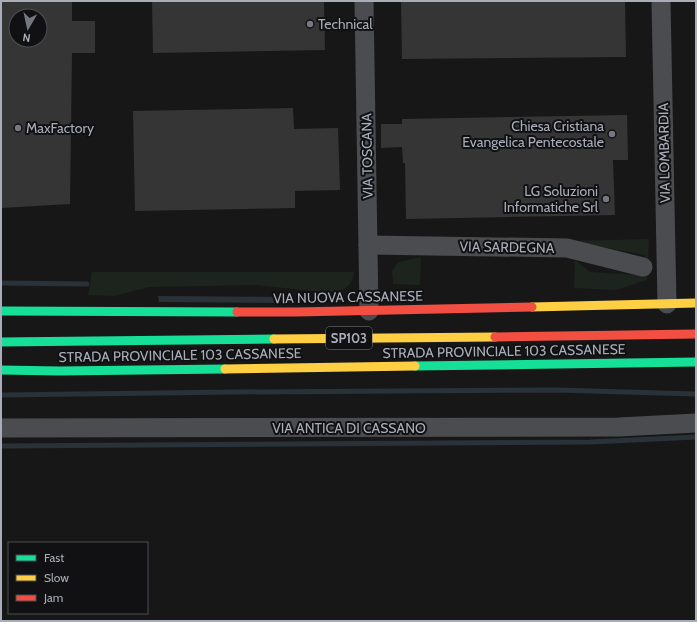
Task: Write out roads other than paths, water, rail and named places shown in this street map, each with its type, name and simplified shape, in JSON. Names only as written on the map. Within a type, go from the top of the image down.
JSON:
[{"type":"main road","name":"VIA NUOVA CASSANESE","points":[[1,311],[296,312],[696,303]]},
{"type":"main road","name":"STRADA PROVINCIALE 103 CASSANESE","points":[[1,342],[696,334]]},
{"type":"main road","name":"STRADA PROVINCIALE 103 CASSANESE","points":[[1,370],[59,371],[696,362]]},
{"type":"main road","name":"SP103","points":[[1,374],[59,371]]},
{"type":"street","name":"VIA TOSCANA","points":[[364,1],[369,311]]},
{"type":"street","name":"VIA LOMBARDIA","points":[[661,1],[666,304]]},
{"type":"street","name":"VIA SARDEGNA","points":[[368,245],[566,248],[643,267]]},
{"type":"street","name":"VIA ANTICA DI CASSANO","points":[[1,428],[612,427],[696,423]]},
{"type":"waterway","points":[[1,283],[87,284]]},
{"type":"waterway","points":[[1,395],[555,390],[696,394]]},
{"type":"waterway","points":[[1,446],[590,442],[696,437]]},
{"type":"place","name":"Technical","points":[[310,24]]},
{"type":"place","name":"MaxFactory","points":[[18,128]]},
{"type":"place","name":"Chiesa Cristiana Evangelica Pentecostale","points":[[612,134]]},
{"type":"place","name":"LG Soluzioni Informatiche Srl","points":[[606,199]]}]
